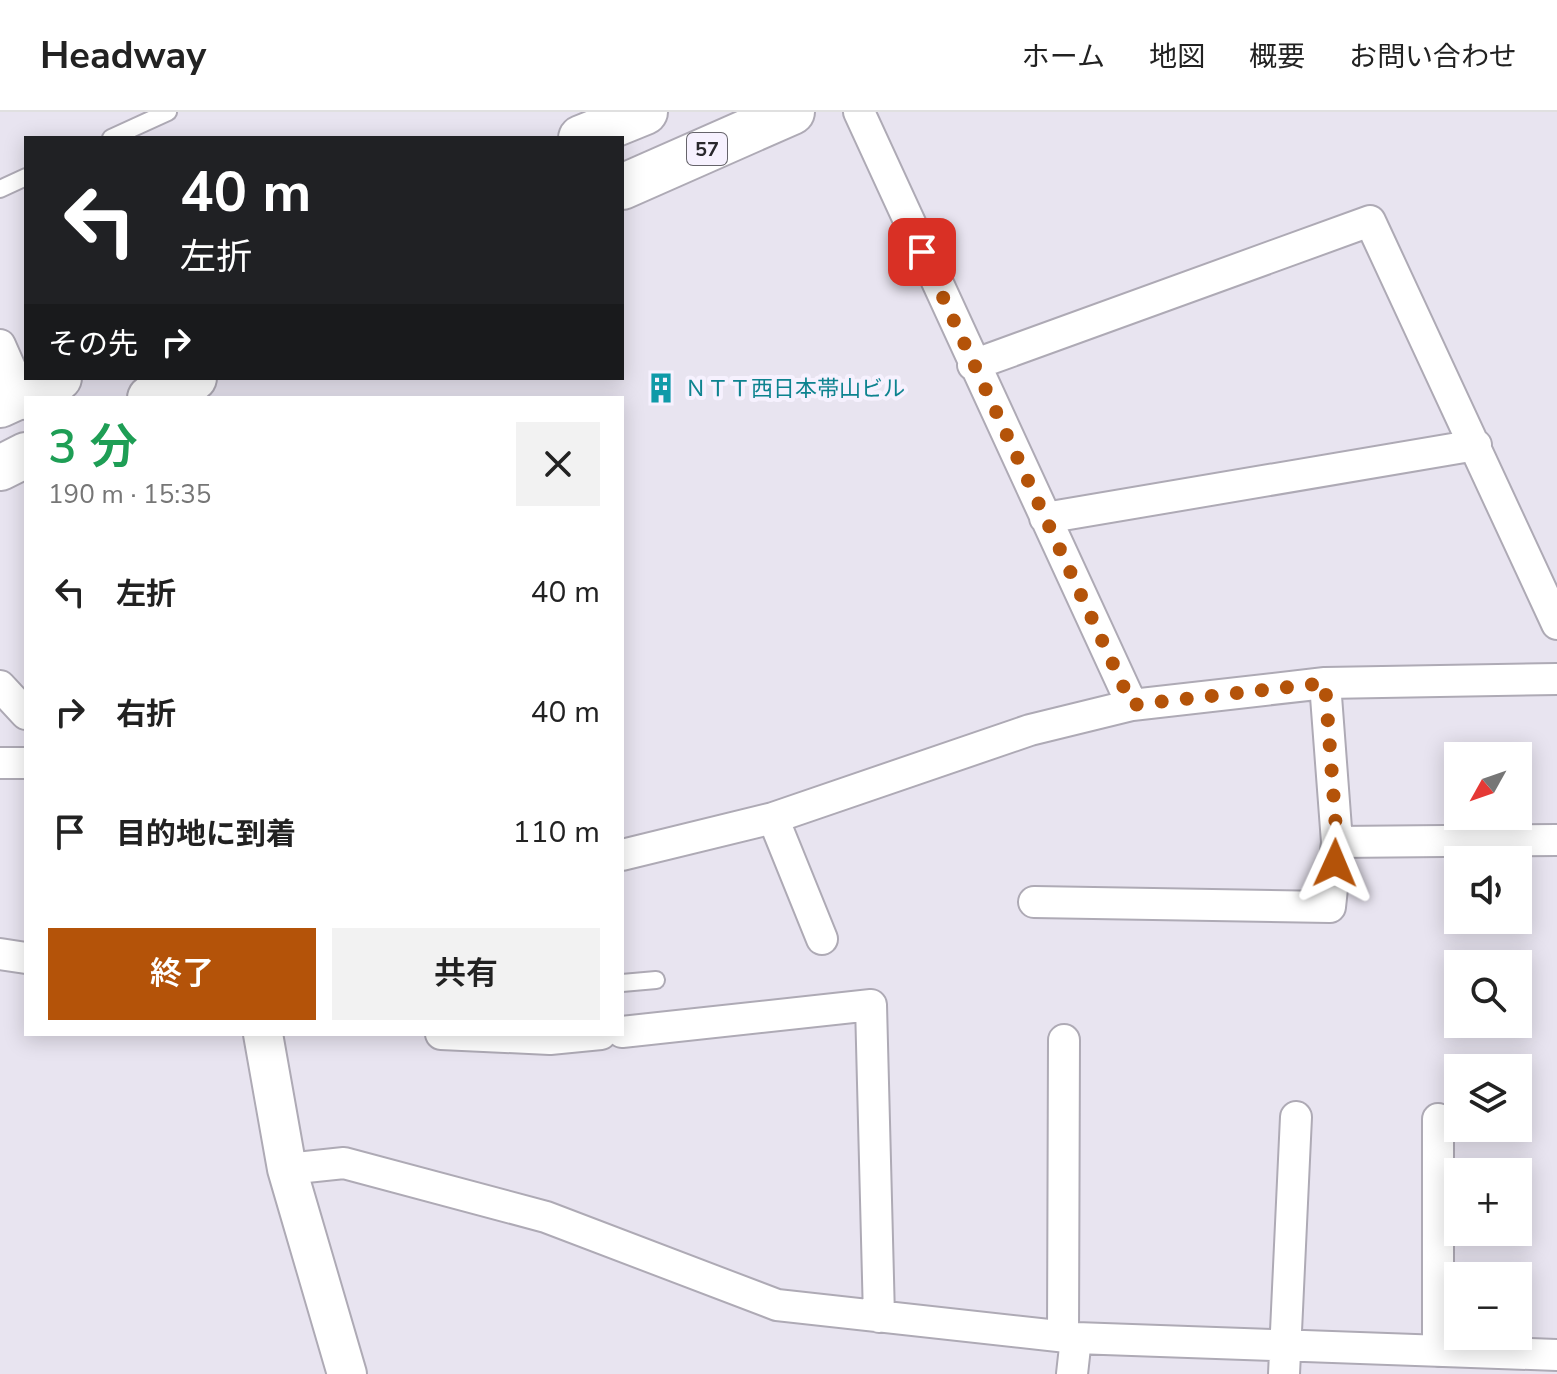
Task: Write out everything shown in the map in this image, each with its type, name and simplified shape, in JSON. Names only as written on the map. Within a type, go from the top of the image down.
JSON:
[{"type":"highway","points":[[586,136],[645,112]]},
{"type":"highway","name":"57","points":[[624,186],[792,112]]},
{"type":"highway","points":[[154,396],[190,380]]},
{"type":"highway","points":[[0,468],[24,456]]},
{"type":"street","points":[[859,112],[1132,705]]},
{"type":"street","points":[[973,365],[1370,221],[1557,624]]},
{"type":"street","points":[[0,345],[27,396]]},
{"type":"street","points":[[1045,518],[1476,445]]},
{"type":"street","points":[[624,855],[773,818],[1030,730],[1132,705],[1325,683],[1557,679]]},
{"type":"street","points":[[1034,902],[1330,907],[1337,842],[1325,683]]},
{"type":"street","points":[[0,686],[24,712]]},
{"type":"street","points":[[0,763],[24,763]]},
{"type":"street","points":[[773,818],[822,939]]},
{"type":"street","points":[[1337,842],[1557,840]]},
{"type":"street","points":[[0,954],[24,958]]},
{"type":"street","points":[[624,1032],[871,1005],[879,1317]]},
{"type":"street","points":[[263,1036],[287,1169],[347,1374]]},
{"type":"street","points":[[485,1036],[550,1039],[581,1036]]},
{"type":"street","points":[[1064,1040],[1072,1374]]},
{"type":"street","points":[[1285,1360],[1296,1117]]},
{"type":"street","points":[[1438,1119],[1438,1351]]},
{"type":"street","points":[[287,1169],[344,1163],[546,1217],[777,1305],[1285,1360],[1438,1351],[1557,1355]]},
{"type":"lane","points":[[115,136],[168,112]]},
{"type":"lane","points":[[0,189],[24,178]]},
{"type":"lane","points":[[624,983],[656,980]]},
{"type":"place","name":"ＮＴＴ西日本帯山ビル","points":[[661,388]]},
{"type":"route","points":[[922,252],[1132,705],[1325,683],[1337,842],[1335,863]]}]
